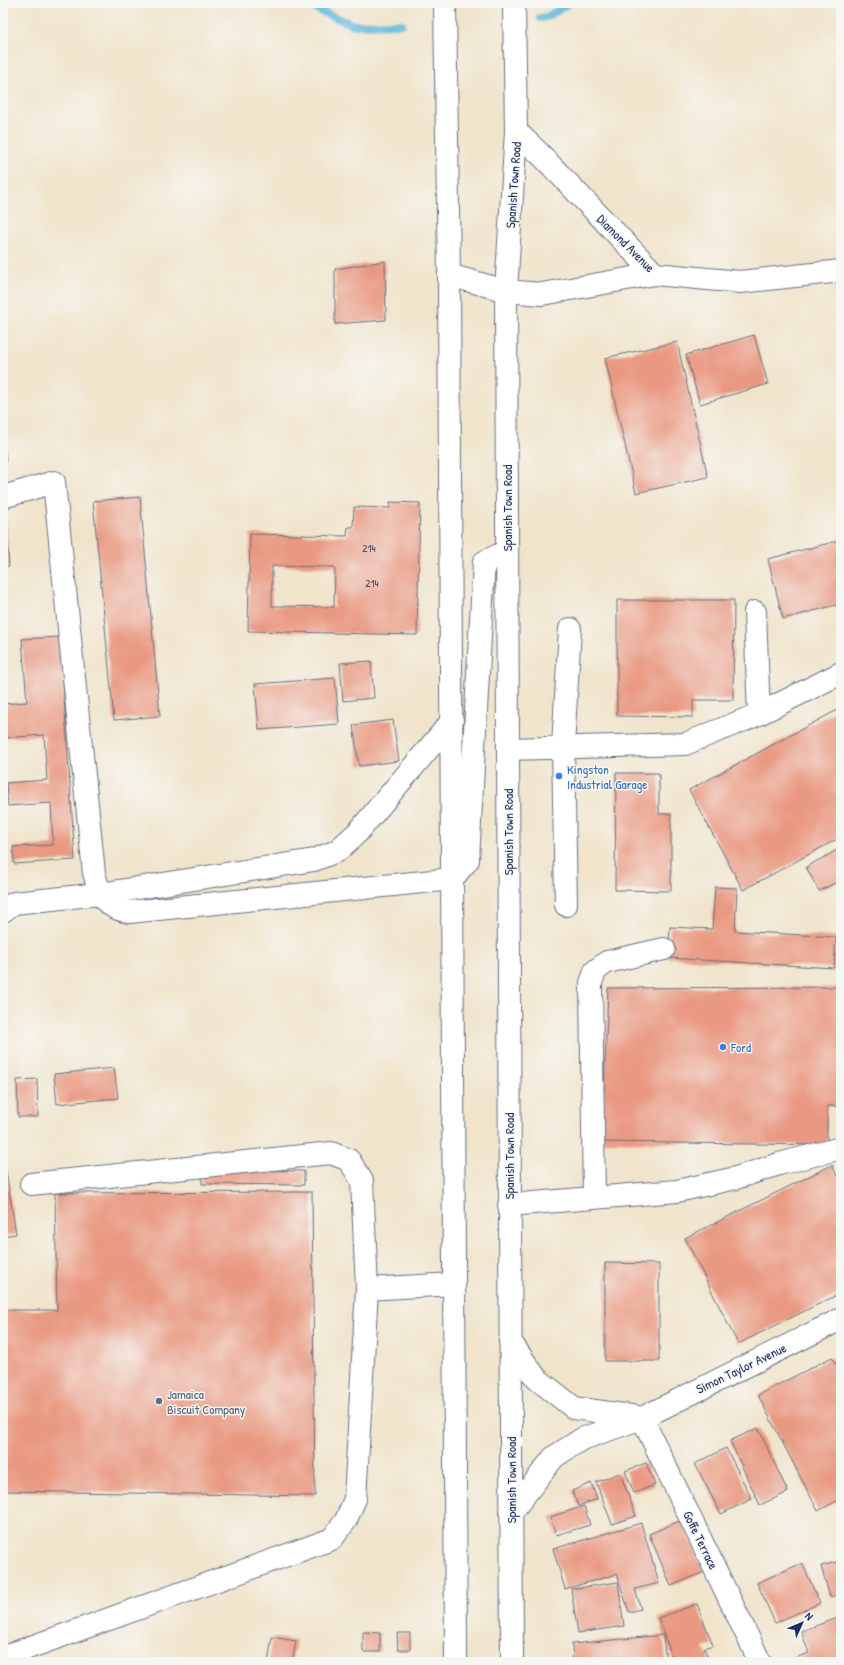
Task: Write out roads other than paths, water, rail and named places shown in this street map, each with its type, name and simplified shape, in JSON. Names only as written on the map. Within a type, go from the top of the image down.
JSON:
[{"type":"main road","points":[[445,3],[449,275],[452,721],[456,1662]]},
{"type":"main road","name":"Spanish Town Road","points":[[512,1662],[506,291],[516,131],[514,3]]},
{"type":"main road","name":"Diamond Avenue","points":[[516,131],[541,154],[654,274],[740,282],[841,271]]},
{"type":"main road","points":[[449,275],[506,291],[542,294],[654,274]]},
{"type":"main road","points":[[3,497],[54,482],[94,873],[100,894],[116,910],[130,912],[452,879],[468,860],[484,562],[507,551]]},
{"type":"main road","points":[[755,612],[759,714]]},
{"type":"main road","points":[[566,905],[563,747],[570,629]]},
{"type":"main road","points":[[508,749],[685,744],[759,714],[841,673]]},
{"type":"main road","points":[[3,911],[14,903],[100,894],[314,860],[337,850],[358,832],[452,721]]},
{"type":"main road","points":[[594,1198],[591,983],[595,971],[607,962],[664,949]]},
{"type":"main road","points":[[510,1205],[677,1192],[736,1178],[779,1164],[841,1148]]},
{"type":"main road","points":[[3,1657],[332,1539],[346,1520],[355,1499],[367,1289],[362,1180],[349,1160],[331,1153],[31,1184]]},
{"type":"main road","points":[[367,1289],[454,1284]]},
{"type":"main road","name":"Simon Taylor Avenue","points":[[511,1514],[554,1457],[582,1439],[642,1418],[841,1319]]},
{"type":"main road","points":[[510,1341],[536,1378],[574,1408],[642,1418]]},
{"type":"main road","name":"Goffe Terrace","points":[[642,1418],[760,1662]]},
{"type":"waterway","points":[[305,3],[354,25],[402,24]]},
{"type":"waterway","points":[[540,18],[547,17],[569,3]]},
{"type":"place","name":"Kingston Industrial Garage","points":[[559,776]]},
{"type":"place","name":"Ford","points":[[723,1047]]},
{"type":"place","name":"Jamaica Biscuit Company","points":[[159,1401]]}]
